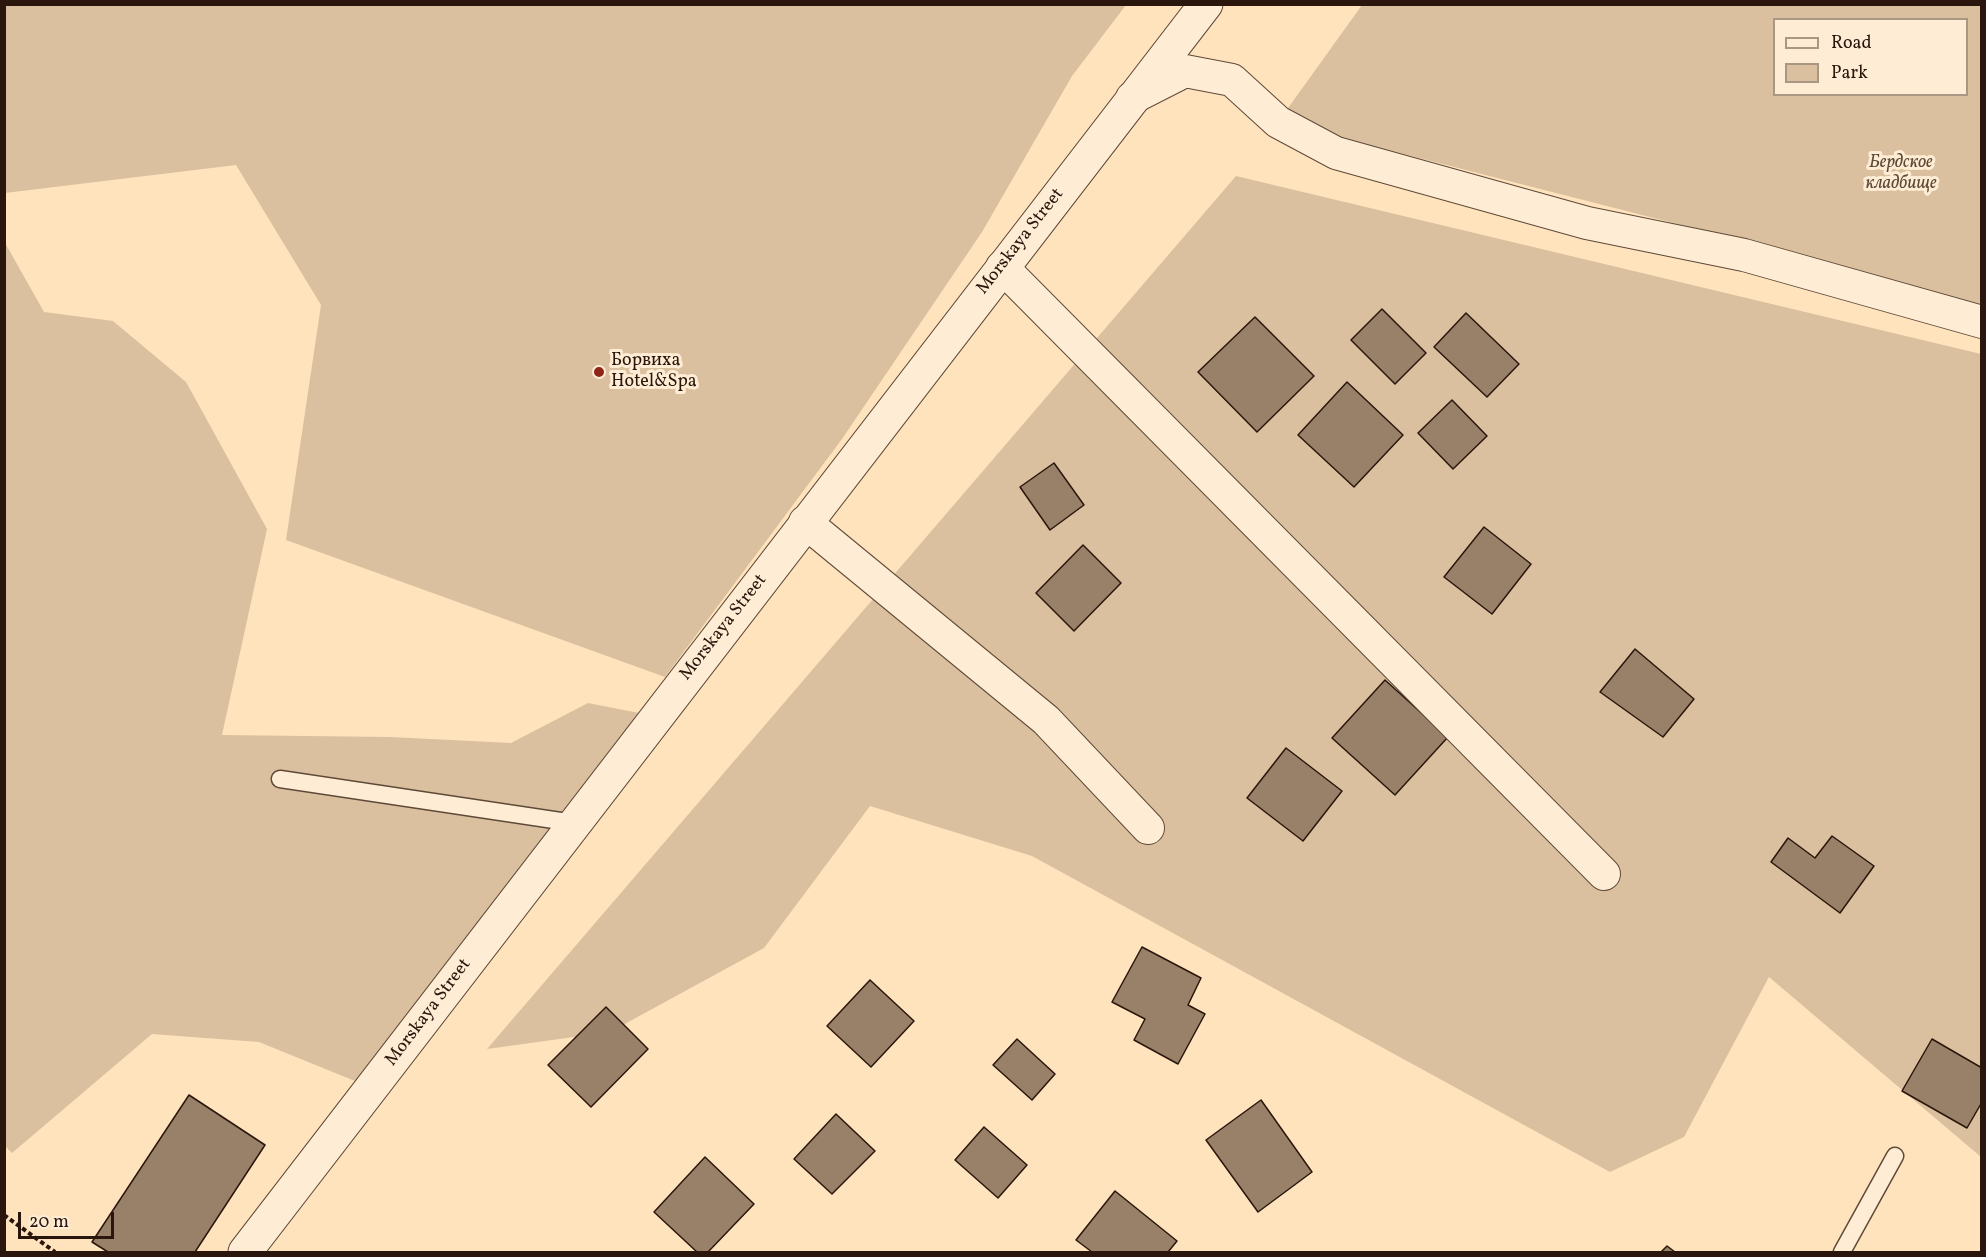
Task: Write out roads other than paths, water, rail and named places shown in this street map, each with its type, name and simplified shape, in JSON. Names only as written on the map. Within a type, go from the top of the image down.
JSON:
[{"type":"street","name":"Morskaya Street","points":[[245,1252],[1206,4]]},
{"type":"street","points":[[1131,99],[1185,71],[1232,80],[1278,122],[1336,153],[1587,223],[1744,255],[1982,322]]},
{"type":"street","points":[[1002,267],[1604,874]]},
{"type":"street","points":[[805,522],[1046,720],[1148,828]]},
{"type":"lane","points":[[280,779],[574,824]]},
{"type":"lane","points":[[1842,1252],[1895,1155]]},
{"type":"place","name":"Борвиха Hotel&Spa","points":[[599,372]]},
{"type":"park label","name":"Бердское кладбище","points":[[1901,174]]}]
